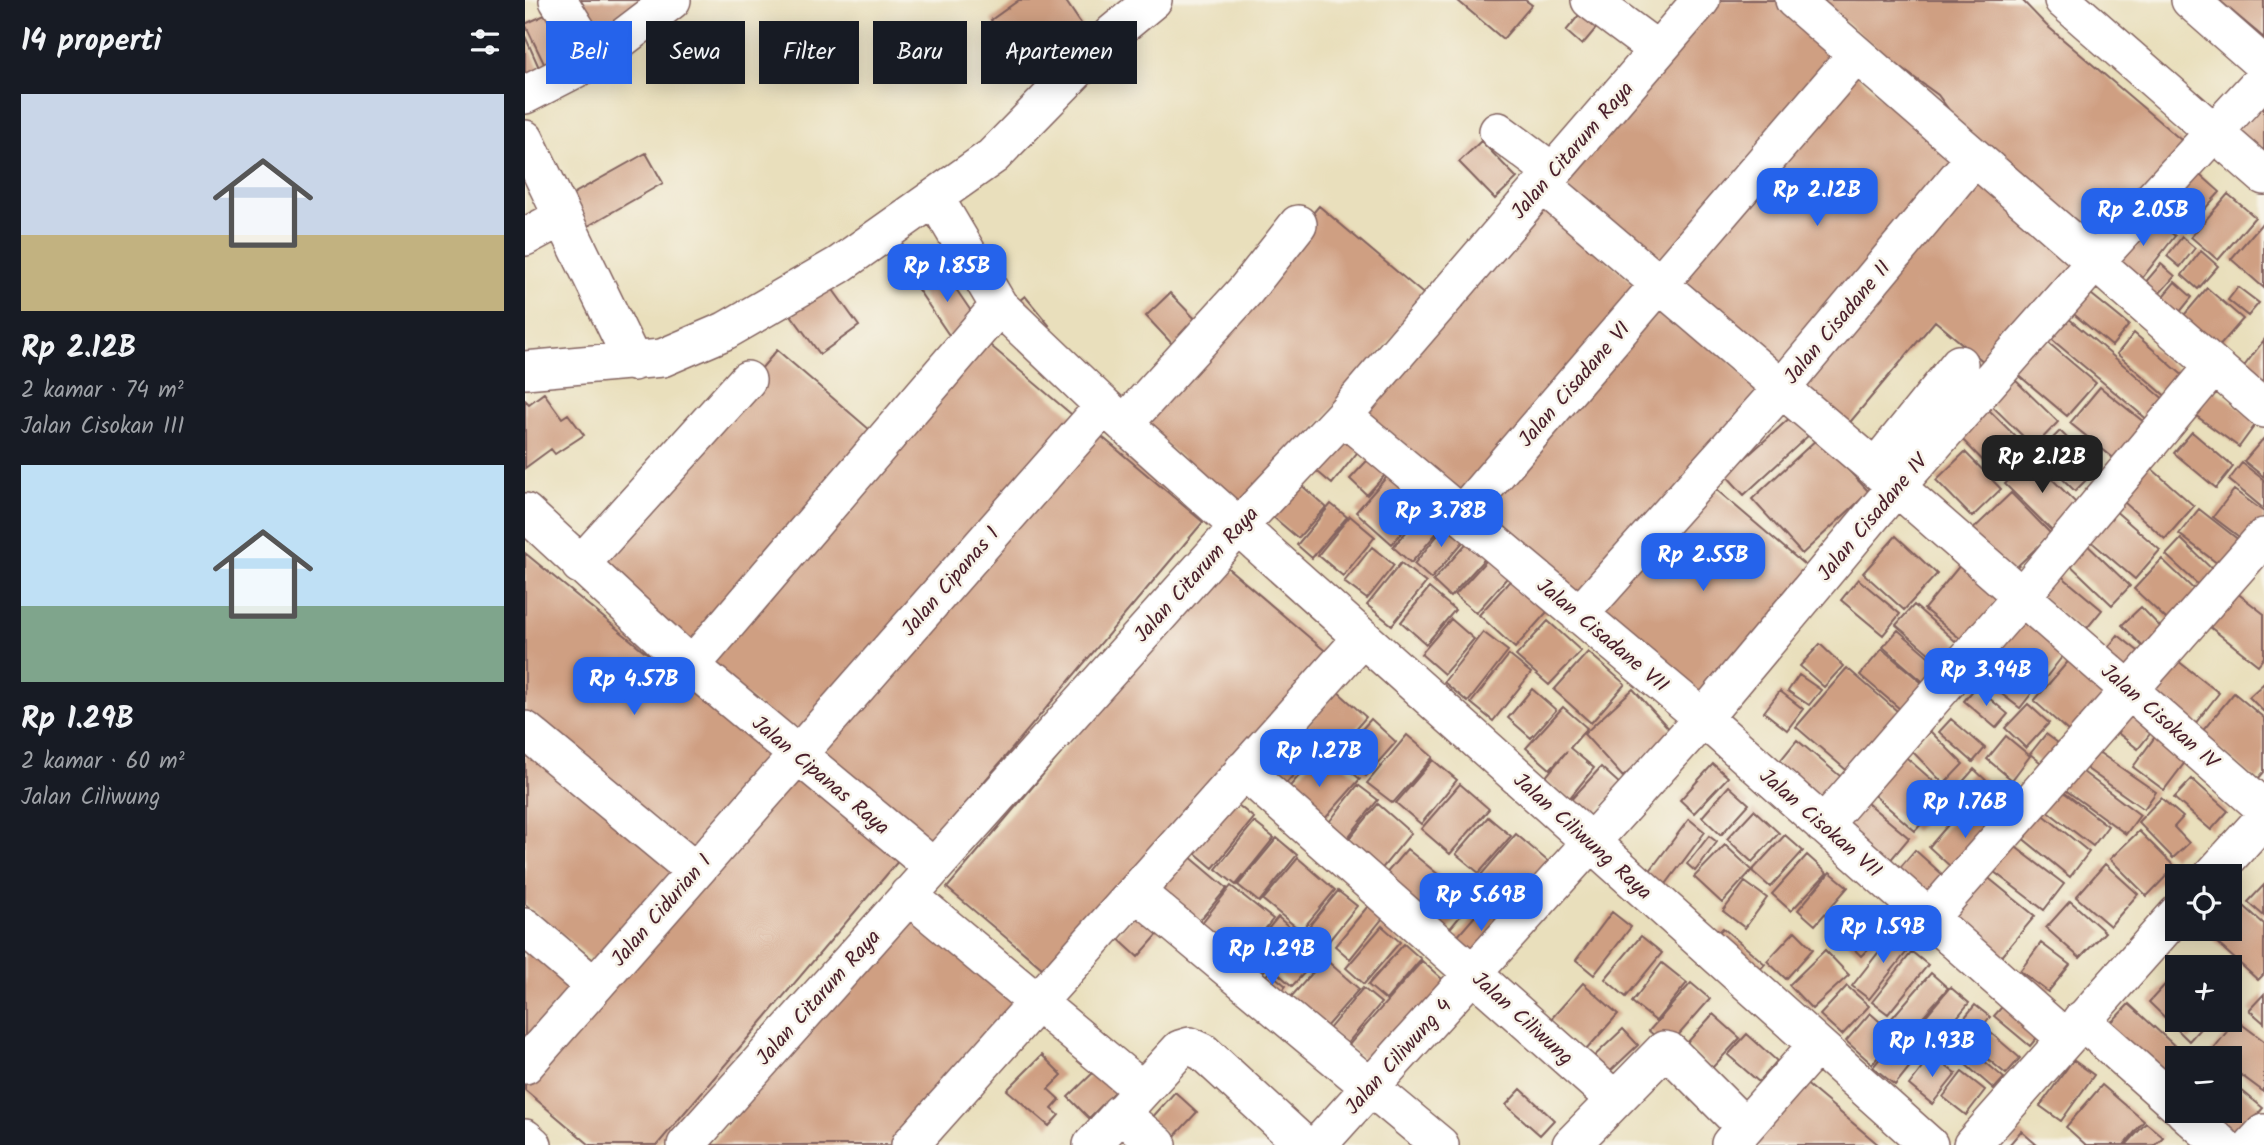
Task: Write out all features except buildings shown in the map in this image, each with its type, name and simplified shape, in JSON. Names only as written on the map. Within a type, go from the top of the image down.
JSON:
[{"type":"street","points":[[558,0],[571,21]]},
{"type":"street","points":[[632,31],[672,0]]},
{"type":"street","points":[[525,370],[662,358],[725,331],[839,265],[993,156],[1113,33],[1153,0]]},
{"type":"street","points":[[1590,0],[1657,50]]},
{"type":"street","name":"Jalan Citarum Raya","points":[[686,1145],[1238,527],[1343,416],[1701,0]]},
{"type":"street","points":[[1794,0],[2094,264],[2264,409]]},
{"type":"street","points":[[2063,0],[2264,176]]},
{"type":"street","points":[[2190,0],[2264,65]]},
{"type":"street","name":"Jalan Cisadane VI","points":[[1461,515],[1856,55]]},
{"type":"street","name":"Jalan Cisadane IV","points":[[1591,843],[1703,718],[1886,478],[2094,264],[2264,78]]},
{"type":"street","points":[[525,94],[546,84]]},
{"type":"street","name":"Jalan Cisokan IV","points":[[1498,131],[1660,284],[2264,808]]},
{"type":"street","points":[[525,139],[633,362]]},
{"type":"street","name":"Jalan Cisadane II","points":[[1579,615],[1781,388],[1973,158]]},
{"type":"street","name":"Jalan Ciliwung Raya","points":[[935,198],[999,306],[1238,527],[1929,1145]]},
{"type":"street","points":[[525,237],[562,216]]},
{"type":"street","name":"Jalan Cipanas 1","points":[[797,755],[1114,415],[1246,290],[1298,224]]},
{"type":"street","points":[[691,666],[999,306]]},
{"type":"street","points":[[1886,478],[1959,363]]},
{"type":"street","points":[[1823,825],[2021,597],[2214,366]]},
{"type":"street","points":[[580,565],[747,380]]},
{"type":"street","name":"Jalan Cisadane VII","points":[[1343,416],[1703,718]]},
{"type":"street","name":"Jalan Cipanas Raya","points":[[525,512],[691,666],[933,867]]},
{"type":"street","points":[[1929,918],[2264,537]]},
{"type":"street","points":[[923,1141],[1038,1003],[1362,638]]},
{"type":"street","name":"Jalan Cisokan VII","points":[[1703,718],[1929,918],[2165,1096]]},
{"type":"street","points":[[525,730],[695,871]]},
{"type":"street","name":"Jalan Cidurian I","points":[[525,1065],[797,755]]},
{"type":"street","name":"Jalan Ciliwung","points":[[1243,770],[1614,1100]]},
{"type":"street","points":[[2223,864],[2264,818]]},
{"type":"street","name":"Jalan Ciliwung 4","points":[[1318,1145],[1591,843]]},
{"type":"street","points":[[1136,892],[1440,1145]]},
{"type":"street","points":[[908,895],[1038,1003],[1131,1101],[1158,1145]]},
{"type":"street","points":[[525,927],[594,986]]},
{"type":"street","points":[[1972,1145],[2165,927]]},
{"type":"street","points":[[1571,1145],[1664,1050],[1669,1051],[1737,1136],[1817,1045]]},
{"type":"street","points":[[1092,1145],[1180,1049],[1190,1046],[1203,1052],[1304,1145]]},
{"type":"street","points":[[2197,1123],[2222,1145]]},
{"type":"street","points":[[2253,1145],[2264,1133]]},
{"type":"street","points":[[525,1138],[533,1145]]}]
